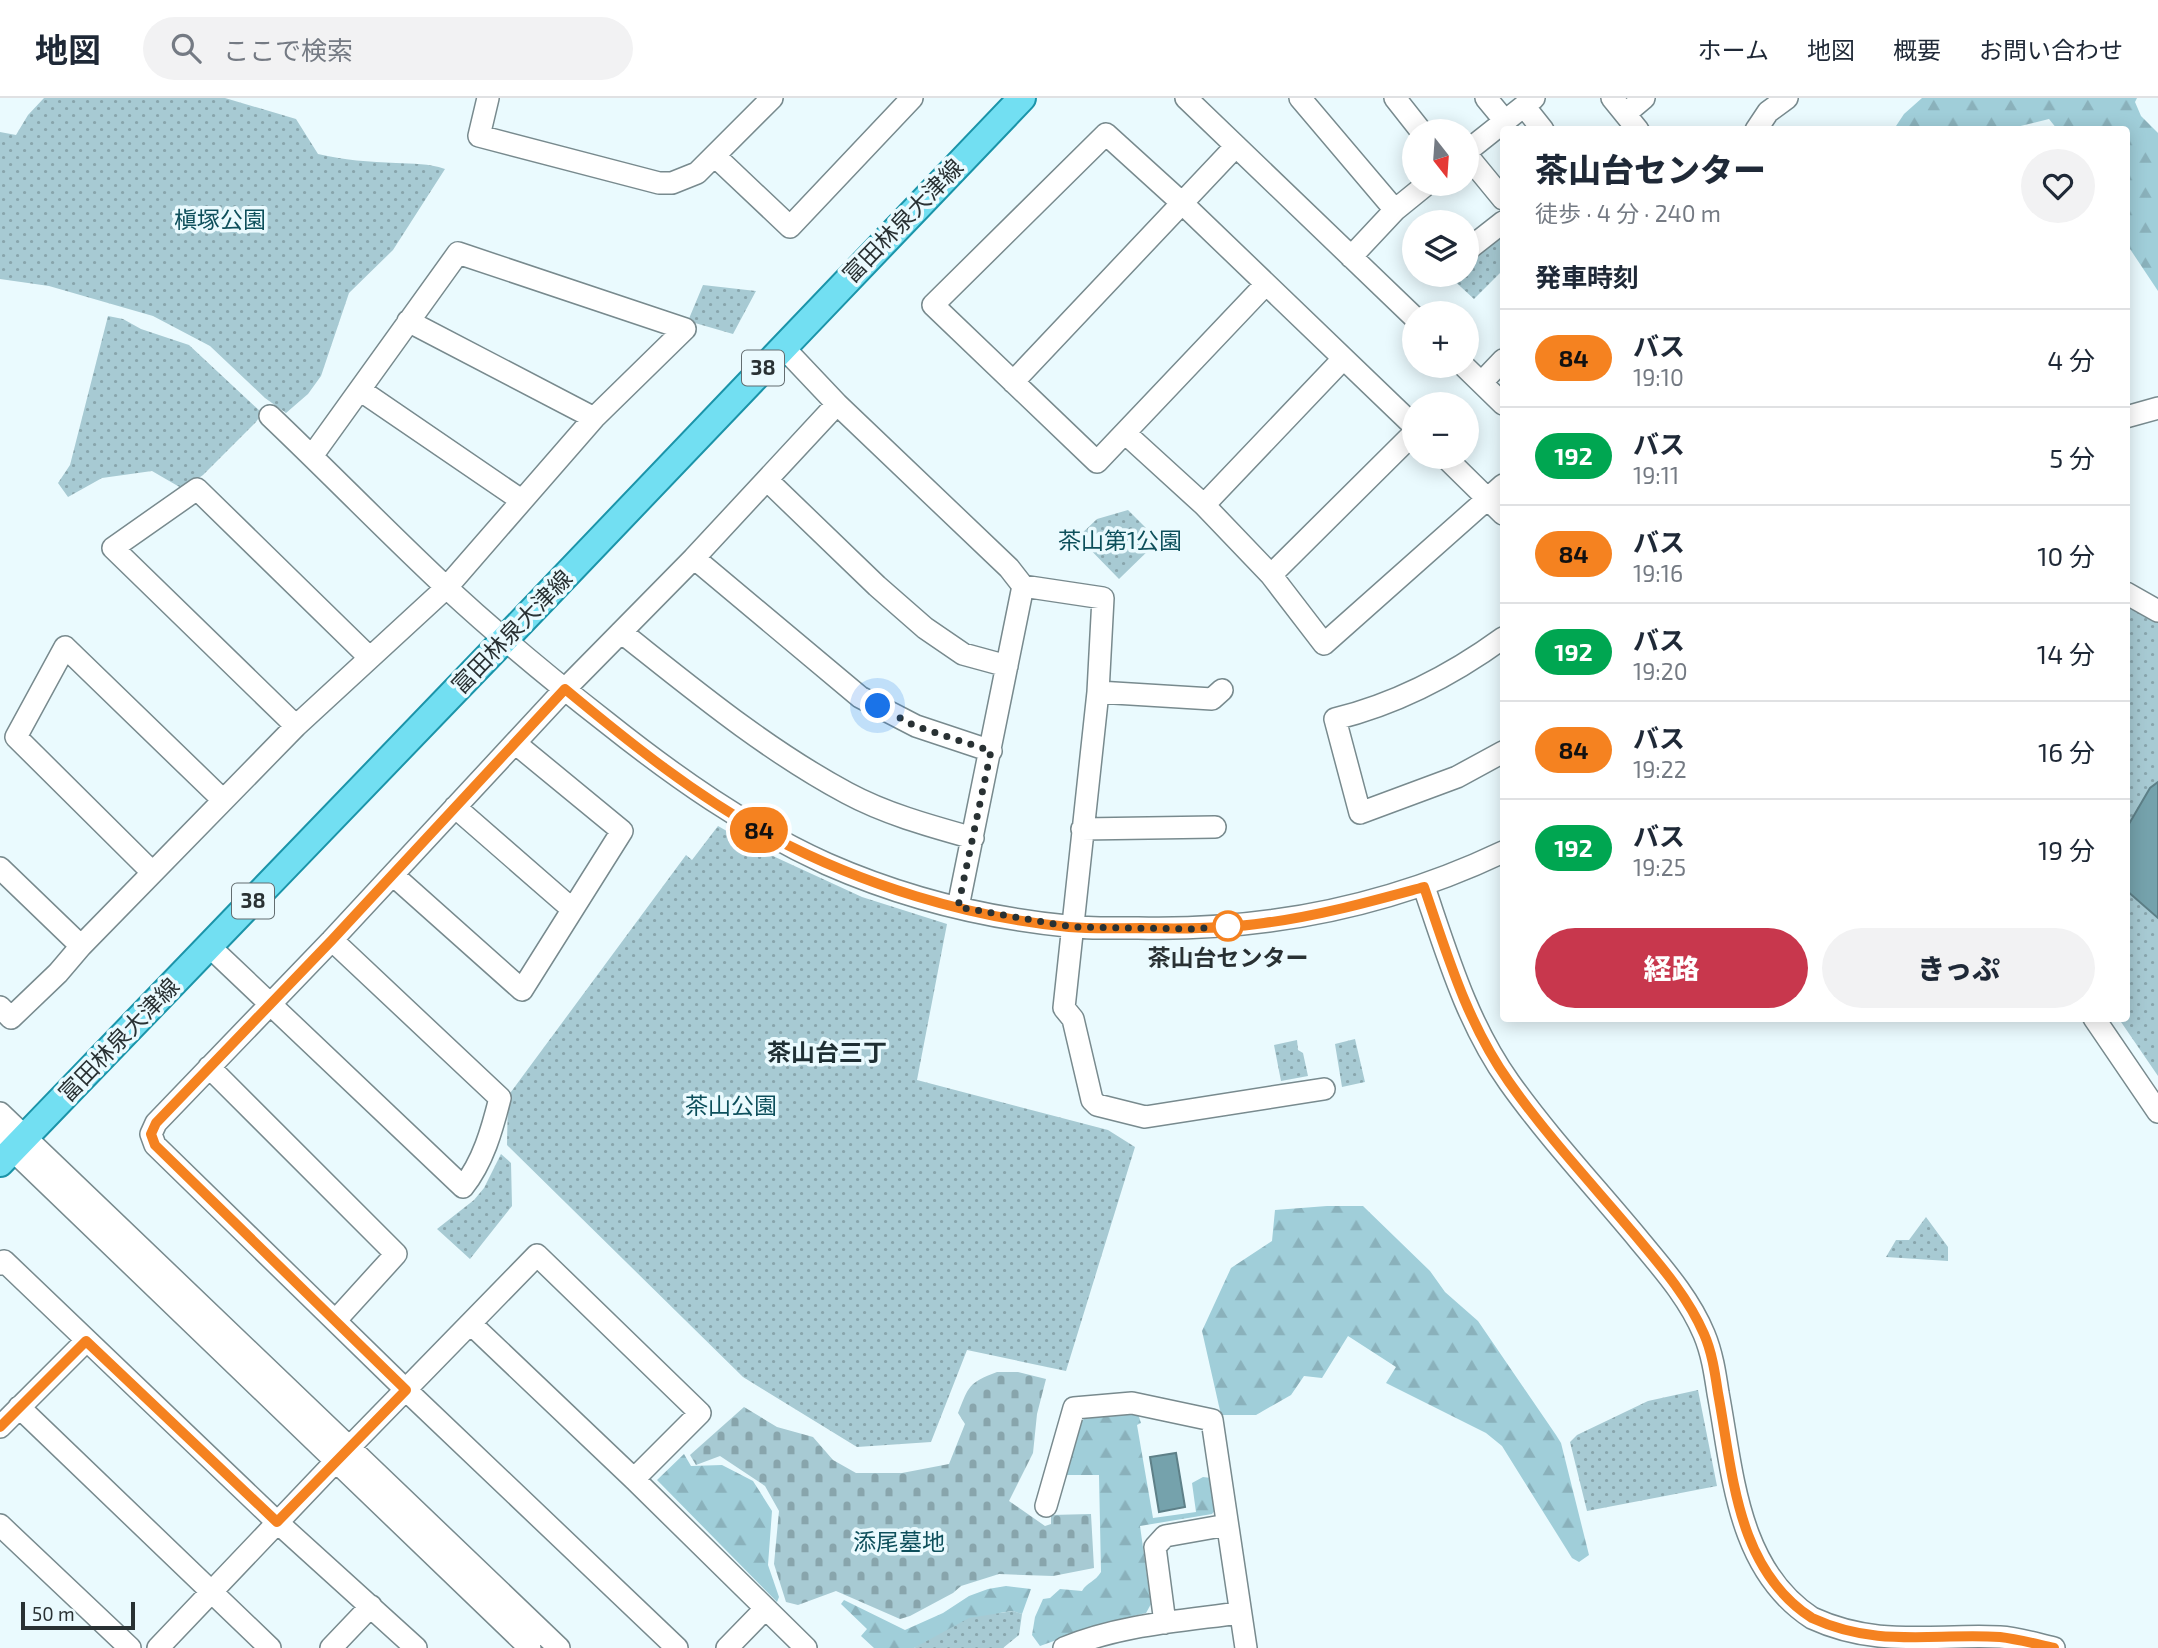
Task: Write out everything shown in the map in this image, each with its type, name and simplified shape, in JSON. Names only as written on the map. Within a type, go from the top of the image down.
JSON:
[{"type":"main road","name":"富田林泉大津線","points":[[9,1147],[209,946],[1022,98]]},
{"type":"street","points":[[488,98],[479,136],[659,183],[672,183],[696,173],[772,98]]},
{"type":"street","points":[[716,156],[790,227],[912,98]]},
{"type":"street","points":[[1186,98],[1402,306]]},
{"type":"street","points":[[1300,98],[1395,210]]},
{"type":"street","points":[[1395,98],[1412,119]]},
{"type":"street","points":[[1486,98],[1505,121]]},
{"type":"street","points":[[1625,114],[1644,98]]},
{"type":"street","points":[[1759,126],[1768,113],[1787,98]]},
{"type":"street","points":[[1479,142],[1529,102],[1541,126]]},
{"type":"street","points":[[1266,284],[1097,462],[933,305],[1106,134],[1182,203],[1402,415]]},
{"type":"street","points":[[1013,382],[1236,146]]},
{"type":"street","points":[[1479,169],[1500,195]]},
{"type":"street","points":[[1351,257],[1395,210],[1412,196]]},
{"type":"street","points":[[1479,241],[1500,224]]},
{"type":"street","points":[[0,1007],[11,1018],[58,973],[152,872],[296,726],[447,587],[594,418],[685,329],[458,253],[312,456]]},
{"type":"street","points":[[408,321],[594,418]]},
{"type":"street","points":[[782,347],[837,404],[1009,568],[1023,586],[1103,598],[1098,692],[1064,1008],[1073,1019],[1092,1100],[1097,1105],[1145,1117],[1324,1088]]},
{"type":"street","points":[[1204,505],[1343,359]]},
{"type":"street","points":[[1482,382],[1500,363]]},
{"type":"street","points":[[1478,378],[1500,401]]},
{"type":"street","points":[[360,390],[521,500]]},
{"type":"street","points":[[677,1648],[406,1390],[155,1145],[151,1134],[156,1123],[837,404]]},
{"type":"street","points":[[2130,416],[2158,408]]},
{"type":"street","points":[[270,416],[447,587],[505,639],[664,768],[770,836],[828,864],[882,885],[958,907],[1072,927],[1193,929],[1264,923],[1334,910],[1424,887],[1500,853]]},
{"type":"street","points":[[1125,433],[1204,505],[1271,575],[1324,644],[1498,500],[1460,469]]},
{"type":"street","points":[[1271,575],[1402,445]]},
{"type":"street","points":[[767,480],[877,586],[925,628],[963,654],[1007,666]]},
{"type":"street","points":[[296,726],[113,548],[197,489],[369,657]]},
{"type":"street","points":[[694,558],[860,697],[915,726],[991,751]]},
{"type":"street","points":[[958,907],[1023,586]]},
{"type":"street","points":[[2130,595],[2158,611]]},
{"type":"street","points":[[621,632],[783,755],[849,794],[911,820],[973,838]]},
{"type":"street","points":[[1500,640],[1431,684],[1387,703],[1335,719],[1360,813],[1457,777],[1500,754]]},
{"type":"street","points":[[152,872],[16,737],[65,647],[223,800]]},
{"type":"street","points":[[1098,692],[1212,699],[1222,690]]},
{"type":"street","points":[[393,875],[522,990],[622,831],[516,743]]},
{"type":"street","points":[[455,807],[572,909]]},
{"type":"street","points":[[1082,829],[1214,827]]},
{"type":"street","points":[[0,867],[81,946]]},
{"type":"street","points":[[1424,887],[1465,1004],[1493,1057],[1526,1104],[1672,1280],[1698,1320],[1711,1354],[1742,1518],[1753,1550],[1776,1586],[1813,1619],[1836,1631],[1872,1641],[1905,1644],[2001,1637],[2054,1648]]},
{"type":"street","points":[[209,946],[463,1187],[474,1173],[490,1136],[500,1098],[332,940]]},
{"type":"street","points":[[2097,1022],[2158,1112]]},
{"type":"street","points":[[209,1067],[396,1254],[336,1320]]},
{"type":"street","points":[[0,1113],[9,1147],[559,1648]]},
{"type":"street","points":[[158,1648],[343,1453],[537,1255],[700,1413],[634,1479]]},
{"type":"street","points":[[0,1264],[4,1261],[277,1522],[416,1648]]},
{"type":"street","points":[[471,1324],[806,1648]]},
{"type":"street","points":[[0,1427],[86,1341]]},
{"type":"street","points":[[1046,1506],[1074,1408],[1132,1403],[1212,1420],[1246,1648]]},
{"type":"street","points":[[19,1407],[270,1648]]},
{"type":"street","points":[[343,1453],[530,1648]]},
{"type":"street","points":[[0,1525],[130,1648]]},
{"type":"street","points":[[1165,1623],[1155,1547],[1165,1536],[1227,1525]]},
{"type":"street","points":[[331,1648],[371,1606]]},
{"type":"street","points":[[727,1648],[765,1609]]},
{"type":"street","points":[[1064,1648],[1080,1641],[1165,1623],[1239,1613]]},
{"type":"green space","name":"槇塚公園","points":[[44,98],[225,98],[296,119],[318,154],[445,169],[393,250],[349,293],[321,376],[308,394],[286,413],[265,398],[210,346],[153,316],[49,286],[0,279],[0,132],[16,135],[28,115]]},
{"type":"green space","points":[[1922,98],[2137,98],[2135,102],[2141,116],[2158,133],[2158,291],[2130,249],[2130,126],[2055,126],[2049,119],[2020,126],[1896,126],[1904,114]]},
{"type":"green space","points":[[1500,232],[1500,273],[1474,299],[1461,287],[1479,287],[1479,249]]},
{"type":"green space","points":[[703,285],[756,291],[733,334],[688,321]]},
{"type":"green space","points":[[108,316],[123,319],[141,329],[189,345],[262,413],[203,475],[183,489],[152,471],[102,478],[68,497],[58,483],[70,465]]},
{"type":"green space","name":"茶山第1公園","points":[[1128,510],[1153,535],[1155,544],[1119,579],[1078,537],[1097,519]]},
{"type":"green space","points":[[2130,606],[2158,621],[2158,1076],[2121,1022],[2130,1022]]},
{"type":"green space","name":"茶山公園","points":[[718,826],[762,851],[862,897],[947,924],[917,1080],[1108,1130],[1135,1147],[1066,1371],[967,1350],[931,1442],[857,1447],[743,1377],[507,1145],[508,1096],[686,855],[692,860]]},
{"type":"green space","points":[[1355,1039],[1365,1082],[1342,1087],[1335,1044]]},
{"type":"green space","points":[[1297,1040],[1308,1076],[1281,1081],[1274,1045]]},
{"type":"green space","points":[[501,1154],[511,1163],[512,1206],[470,1259],[437,1229],[474,1200],[484,1188]]},
{"type":"green space","points":[[1363,1206],[1430,1271],[1445,1292],[1478,1321],[1561,1443],[1589,1555],[1579,1562],[1572,1558],[1502,1446],[1486,1433],[1386,1383],[1396,1367],[1348,1336],[1322,1378],[1304,1376],[1291,1395],[1256,1415],[1221,1415],[1202,1331],[1231,1268],[1272,1241],[1275,1210]]},
{"type":"green space","points":[[1926,1217],[1948,1247],[1948,1261],[1886,1257],[1896,1240],[1909,1240]]},
{"type":"green space","name":"添尾墓地","points":[[997,1372],[1018,1372],[1046,1379],[1037,1414],[1033,1453],[1009,1501],[1045,1526],[1051,1524],[1051,1515],[1091,1514],[1094,1568],[1053,1576],[999,1574],[961,1586],[953,1593],[900,1619],[836,1591],[798,1605],[786,1602],[774,1564],[779,1511],[765,1486],[720,1456],[696,1465],[690,1455],[744,1407],[777,1427],[813,1437],[833,1460],[856,1473],[902,1473],[949,1464],[965,1424],[958,1413],[968,1391],[980,1379]]},
{"type":"green space","points":[[1698,1390],[1717,1486],[1587,1511],[1570,1442],[1577,1435],[1648,1401]]},
{"type":"green space","points":[[1138,1414],[1141,1423],[1137,1425],[1153,1518],[1196,1512],[1192,1483],[1203,1477],[1211,1478],[1216,1509],[1212,1514],[1140,1526],[1151,1604],[1146,1613],[1101,1624],[1040,1646],[1032,1635],[1035,1617],[1043,1599],[1050,1598],[1060,1589],[1082,1591],[1101,1572],[1099,1475],[1063,1475],[1078,1425],[1084,1419]]},
{"type":"green space","points":[[684,1454],[691,1466],[722,1465],[753,1481],[772,1511],[768,1565],[779,1597],[777,1602],[657,1480]]},
{"type":"green space","points":[[1006,1586],[1031,1589],[1022,1614],[1012,1611],[1000,1613],[914,1648],[874,1648],[861,1636],[867,1629],[841,1604],[844,1600],[905,1630],[943,1613],[969,1596]]},
{"type":"green space","points":[[1013,1611],[1022,1614],[1019,1635],[1003,1648],[914,1648],[969,1618]]},
{"type":"shaded area","points":[[2158,782],[2158,918],[2130,894],[2130,822],[2150,788]]},
{"type":"shaded area","points":[[1176,1453],[1185,1507],[1159,1512],[1150,1457]]},
{"type":"bus line","name":"84","points":[[0,1427],[86,1341],[277,1522],[406,1390],[155,1145],[151,1134],[156,1123],[332,940],[565,689],[664,768],[770,836],[828,864],[882,885],[958,907],[1072,927],[1193,929],[1264,923],[1334,910],[1424,887],[1465,1004],[1487,1048],[1526,1104],[1672,1280],[1698,1320],[1711,1354],[1742,1518],[1753,1550],[1776,1586],[1813,1619],[1836,1631],[1872,1641],[1905,1644],[2001,1637],[2054,1648]]},
{"type":"place","name":"茶山台センター","points":[[1228,926]]},
{"type":"district","name":"茶山台三丁","points":[[827,1053]]},
{"type":"route","points":[[878,706],[915,726],[991,751],[958,907],[1072,927],[1193,929],[1228,926]]}]
